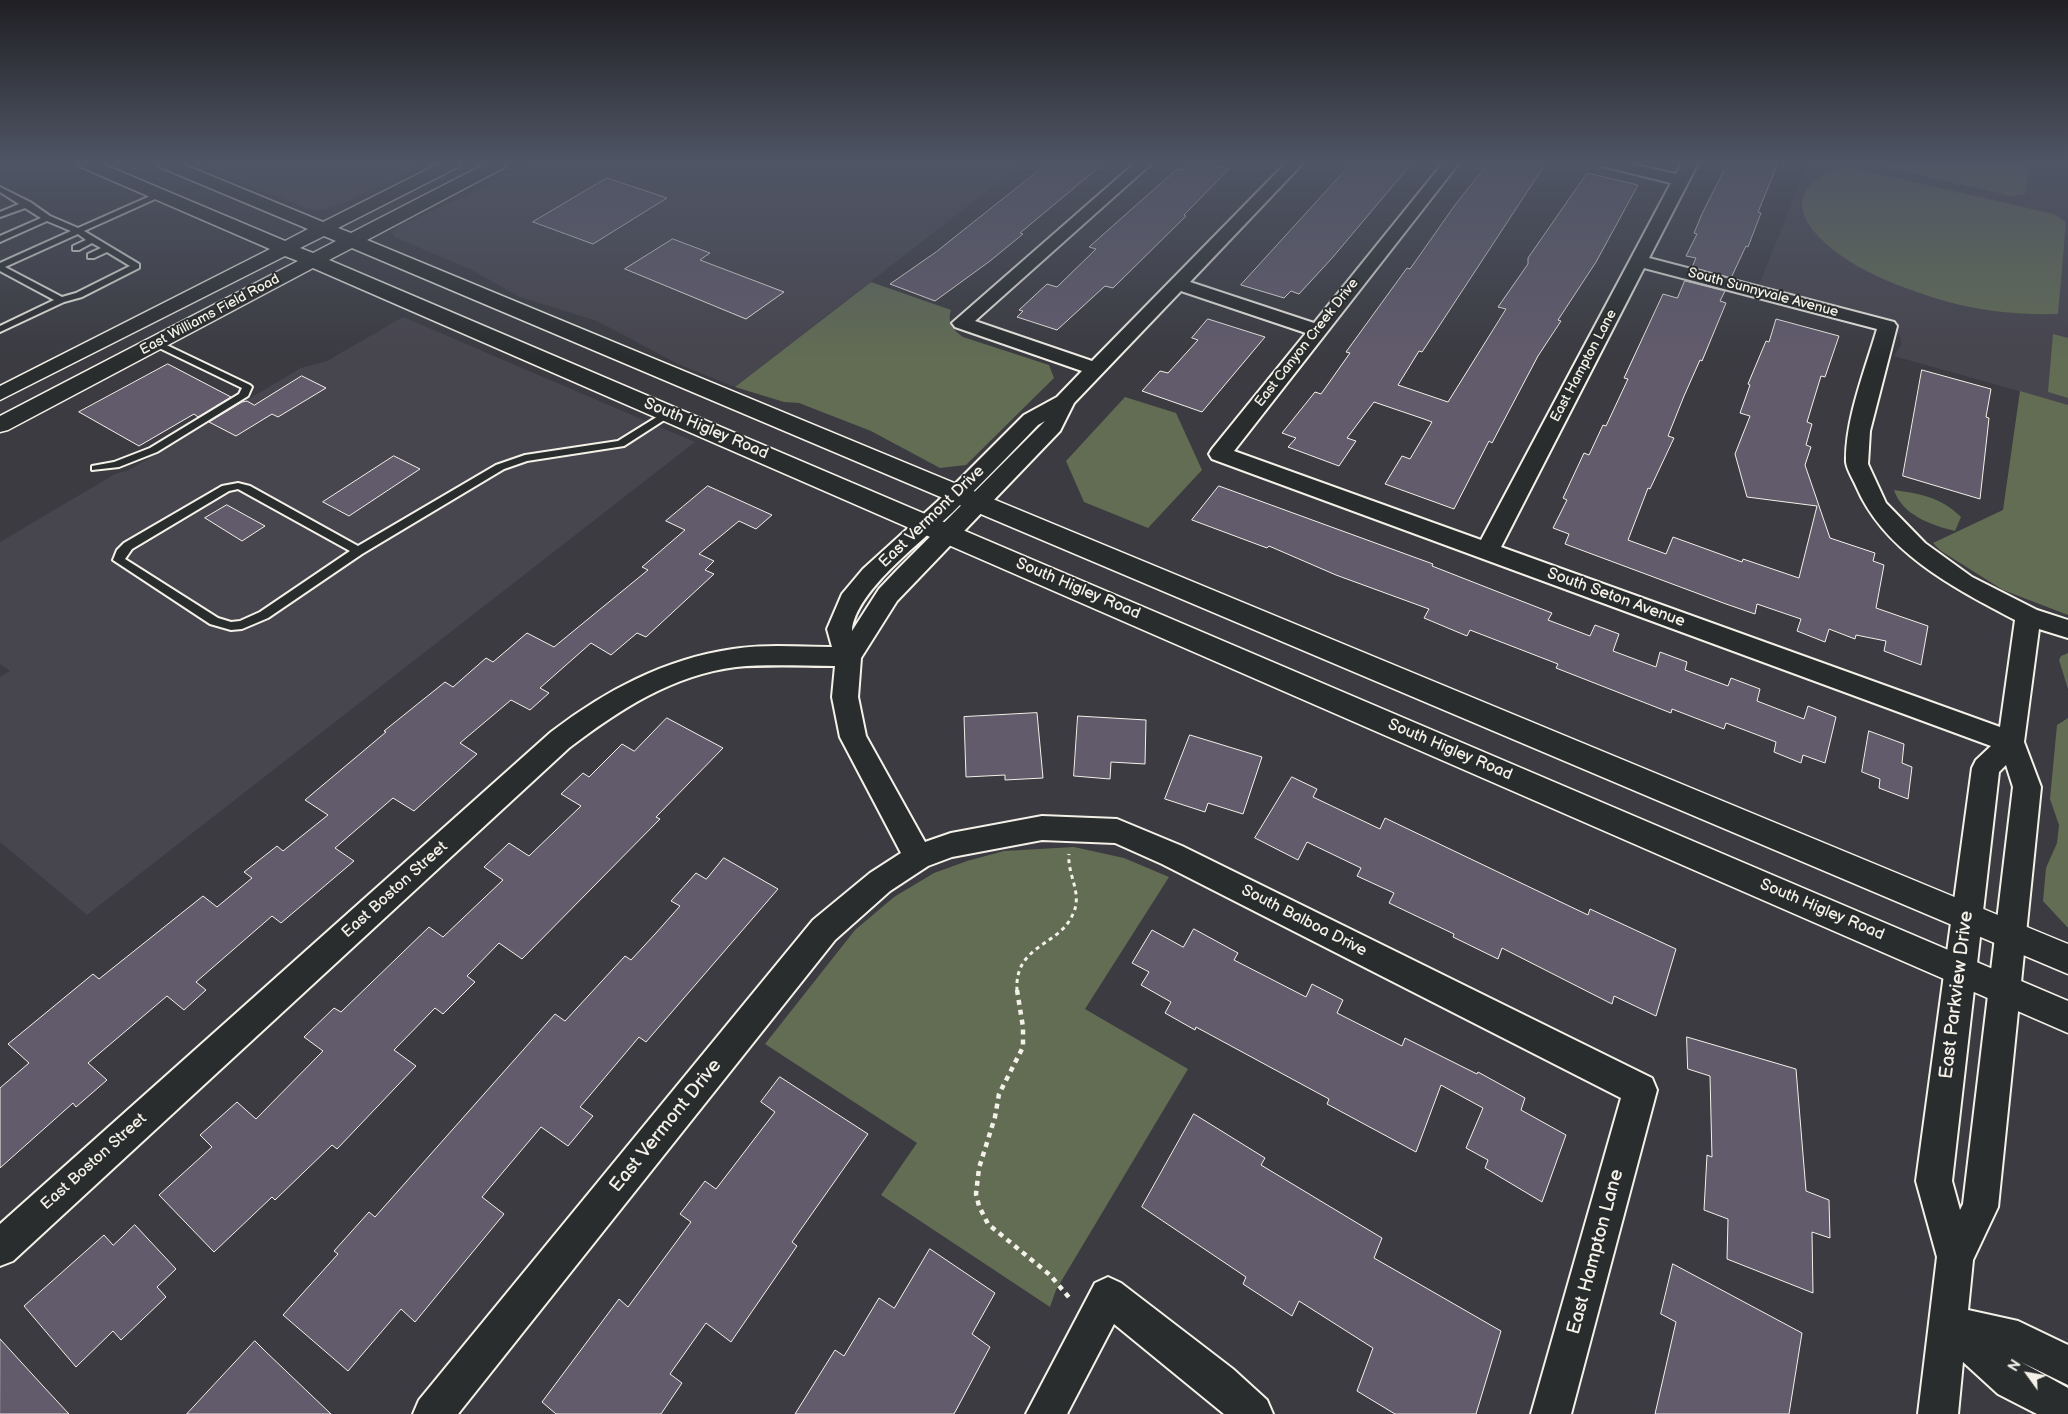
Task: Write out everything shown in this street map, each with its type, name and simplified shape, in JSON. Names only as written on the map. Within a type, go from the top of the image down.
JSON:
[{"type":"main road","name":"South Higley Road","points":[[238,229],[938,528],[2068,1017]]},
{"type":"main road","points":[[324,229],[2068,960]]},
{"type":"main road","name":"East Williams Field Road","points":[[0,394],[324,229]]},
{"type":"main road","name":"East Williams Field Road","points":[[0,425],[374,229]]},
{"type":"main road","points":[[668,413],[695,384]]},
{"type":"street","points":[[1069,229],[962,323],[1095,369]]},
{"type":"street","name":"East Vermont Drive","points":[[918,856],[853,737],[846,697],[848,657],[888,595],[938,528],[967,500],[1053,426],[1064,401],[1231,229]]},
{"type":"street","name":"East Canyon Creek Drive","points":[[1220,454],[1398,229]]},
{"type":"street","name":"East Hampton Lane","points":[[1487,552],[1655,229]]},
{"type":"street","name":"South Sunnyvale Avenue","points":[[1639,260],[1887,326],[1859,431],[1857,464],[1876,507],[1917,549],[1964,583],[2028,616]]},
{"type":"street","points":[[1178,284],[1317,330]]},
{"type":"street","name":"South Seton Avenue","points":[[1220,454],[2011,742]]},
{"type":"street","points":[[2028,616],[2068,629]]},
{"type":"street","name":"East Parkview Drive","points":[[1955,1257],[1980,1207],[2027,787],[2011,742],[2028,616]]},
{"type":"street","name":"East Boston Street","points":[[0,1248],[552,747],[593,714],[627,692],[683,670],[725,660],[802,656],[848,657]]},
{"type":"street","name":"East Parkview Drive","points":[[1938,1414],[1955,1257],[1934,1181],[1959,970],[1986,768],[2011,742]]},
{"type":"street","name":"South Balboa Drive","points":[[951,845],[1042,828],[1117,831],[1172,854],[1640,1090]]},
{"type":"street","name":"East Vermont Drive","points":[[433,1414],[824,930],[880,882],[918,856],[951,845]]},
{"type":"street","name":"East Hampton Lane","points":[[1551,1414],[1640,1090]]},
{"type":"street","points":[[1046,1414],[1108,1296],[1219,1383],[1253,1414]]},
{"type":"street","points":[[1949,1324],[2018,1340],[2068,1366]]},
{"type":"street","points":[[1949,1324],[2012,1380],[2068,1409]]},
{"type":"lane","points":[[0,239],[22,229]]},
{"type":"lane","points":[[0,329],[61,300],[79,295],[136,266],[116,258],[106,249],[73,229]]},
{"type":"lane","points":[[0,267],[83,229]]},
{"type":"lane","points":[[76,248],[92,240]]},
{"type":"lane","points":[[91,256],[106,249]]},
{"type":"lane","points":[[0,267],[61,300]]},
{"type":"lane","points":[[15,276],[27,271]]},
{"type":"lane","points":[[32,285],[44,279]]},
{"type":"lane","points":[[46,292],[60,286]]},
{"type":"lane","points":[[96,468],[115,466],[144,455],[243,396],[247,388],[156,343]]},
{"type":"lane","points":[[358,551],[246,488],[238,486],[218,492],[128,546],[120,553],[119,560],[214,621],[231,626],[242,624],[264,615],[358,551],[512,461],[620,444],[629,440],[668,413]]},
{"type":"path","points":[[1063,1295],[1054,1280],[985,1220],[978,1204],[976,1183],[980,1157],[995,1116],[999,1095],[1016,1066],[1023,1046],[1015,988],[1019,971],[1024,959],[1033,950],[1067,924],[1074,913],[1078,899],[1077,885],[1067,861],[1071,845]]},
{"type":"shaded area","points":[[395,229],[938,229],[735,387],[678,364],[597,321],[520,297],[472,270],[394,237],[392,232]]},
{"type":"shaded area","points":[[1781,229],[2068,229],[2068,405],[1894,356],[1901,345],[1901,339],[1898,333],[1885,321],[1872,315],[1758,287]]},
{"type":"shaded area","points":[[403,317],[695,442],[87,915],[0,842],[0,677],[10,671],[0,664],[0,542],[115,474],[129,470],[301,368],[327,361]]},
{"type":"green space","points":[[1812,229],[2065,229],[2058,314],[2028,314],[1968,307],[1918,293],[1861,268],[1821,239]]},
{"type":"green space","points":[[871,282],[951,310],[950,322],[956,332],[963,337],[1049,365],[1054,378],[966,465],[940,468],[871,431],[799,403],[784,402],[735,387]]},
{"type":"green space","points":[[2053,334],[2068,338],[2068,398],[2048,392]]},
{"type":"green space","points":[[2020,391],[2068,405],[2068,615],[2003,590],[1941,551],[1933,543],[2003,510]]},
{"type":"green space","points":[[1125,397],[1176,413],[1202,470],[1148,528],[1084,502],[1066,461]]},
{"type":"green space","points":[[1894,490],[1922,495],[1946,505],[1961,517],[1955,531],[1936,526],[1918,518],[1898,499]]},
{"type":"green space","points":[[2068,653],[2068,689],[2059,660],[2061,656]]},
{"type":"green space","points":[[2068,718],[2068,928],[2043,901],[2046,868],[2057,843],[2059,825],[2050,799],[2057,725]]},
{"type":"green space","points":[[1074,847],[1124,858],[1169,877],[1085,1009],[1188,1069],[1056,1290],[1050,1307],[881,1195],[917,1143],[765,1044],[855,930],[894,897],[934,873],[967,861],[1004,851]]},
{"type":"building","points":[[552,229],[617,229],[593,244]]},
{"type":"building","points":[[965,229],[1025,229],[1020,233],[1023,234],[990,261],[935,301],[890,284]]},
{"type":"building","points":[[1109,229],[1173,229],[1113,288],[1105,286],[1057,330],[1017,317],[1023,311],[1019,310],[1047,284],[1057,287],[1096,249],[1089,247]]},
{"type":"building","points":[[1292,229],[1357,229],[1299,294],[1291,291],[1284,298],[1241,285]]},
{"type":"building","points":[[1438,229],[1503,229],[1422,352],[1419,351],[1398,385],[1448,402],[1506,309],[1498,307],[1528,264],[1528,258],[1548,229],[1614,229],[1596,262],[1558,320],[1561,321],[1538,356],[1492,443],[1489,441],[1454,509],[1385,484],[1402,456],[1410,459],[1432,422],[1374,402],[1347,438],[1356,441],[1339,466],[1288,447],[1296,438],[1282,433],[1315,392],[1321,394],[1350,353],[1346,352],[1407,268],[1410,269]]},
{"type":"building","points":[[1696,229],[1755,229],[1748,247],[1746,246],[1731,278],[1692,267],[1696,258],[1686,256],[1697,234],[1694,233]]},
{"type":"building","points":[[673,239],[710,253],[700,260],[784,292],[746,319],[625,269]]},
{"type":"building","points":[[1685,281],[1725,291],[1720,301],[1726,303],[1668,436],[1674,438],[1650,489],[1648,488],[1628,540],[1666,554],[1673,537],[1742,562],[1743,559],[1799,578],[1817,506],[1747,497],[1735,454],[1750,416],[1740,413],[1750,385],[1748,384],[1766,341],[1769,342],[1776,319],[1839,336],[1825,377],[1821,376],[1807,422],[1812,424],[1806,445],[1811,447],[1805,465],[1830,538],[1875,553],[1873,561],[1884,565],[1876,608],[1928,626],[1921,665],[1884,651],[1886,641],[1856,635],[1855,639],[1829,629],[1825,642],[1797,631],[1801,619],[1757,604],[1755,614],[1726,604],[1565,544],[1569,534],[1553,528],[1567,500],[1563,498],[1584,453],[1589,455],[1603,425],[1606,426],[1628,379],[1624,378],[1663,294],[1677,298]]},
{"type":"building","points":[[1208,319],[1265,337],[1202,412],[1142,391],[1160,371],[1168,373],[1198,340],[1192,338]]},
{"type":"building","points":[[168,364],[231,397],[198,417],[194,414],[139,446],[79,412]]},
{"type":"building","points":[[1922,370],[1991,389],[1986,417],[1989,418],[1980,499],[1903,476]]},
{"type":"building","points":[[302,376],[326,388],[278,417],[272,414],[236,436],[209,422],[242,402],[247,401],[254,405]]},
{"type":"building","points":[[394,456],[420,469],[349,516],[323,502]]},
{"type":"building","points":[[708,486],[772,515],[756,529],[739,521],[699,554],[714,561],[705,570],[714,574],[646,637],[637,633],[611,655],[591,643],[540,688],[549,693],[530,710],[511,700],[460,743],[477,754],[414,811],[393,798],[335,848],[354,861],[281,923],[272,916],[196,982],[206,990],[184,1010],[167,996],[88,1063],[107,1080],[76,1107],[73,1103],[0,1168],[0,1088],[29,1063],[8,1044],[93,974],[99,979],[203,896],[217,907],[252,878],[244,872],[277,846],[283,851],[328,815],[305,800],[386,732],[384,731],[445,682],[453,687],[486,658],[493,662],[527,633],[554,647],[648,570],[642,567],[685,530],[666,521]]},
{"type":"building","points":[[1219,486],[1433,564],[1432,566],[1552,613],[1548,620],[1590,636],[1595,625],[1619,634],[1613,651],[1656,667],[1660,652],[1687,662],[1685,670],[1728,686],[1731,678],[1760,689],[1757,701],[1804,719],[1808,706],[1836,717],[1825,763],[1803,755],[1801,763],[1774,752],[1776,742],[1726,723],[1724,729],[1672,709],[1671,713],[1556,668],[1558,664],[1470,630],[1467,636],[1424,618],[1429,609],[1336,575],[1269,546],[1267,548],[1192,520]]},
{"type":"building","points":[[227,505],[265,526],[242,541],[205,518]]},
{"type":"building","points":[[1037,713],[1043,778],[1005,780],[1005,775],[966,777],[964,717]]},
{"type":"building","points":[[1078,716],[1146,720],[1145,764],[1111,762],[1110,779],[1074,776]]},
{"type":"building","points":[[667,718],[723,748],[656,817],[660,819],[522,959],[499,943],[467,976],[475,982],[443,1014],[435,1008],[394,1050],[416,1066],[337,1149],[332,1145],[275,1200],[272,1197],[214,1252],[159,1195],[212,1147],[200,1135],[237,1102],[256,1119],[323,1051],[304,1037],[334,1008],[341,1012],[429,927],[443,937],[503,880],[484,867],[509,843],[529,856],[581,806],[561,794],[583,773],[589,777],[622,744],[634,751]]},
{"type":"building","points":[[1869,731],[1904,744],[1902,763],[1912,767],[1908,799],[1879,788],[1880,779],[1862,772]]},
{"type":"building","points":[[1190,735],[1262,757],[1243,814],[1208,803],[1205,812],[1165,799]]},
{"type":"building","points":[[1292,777],[1317,789],[1313,797],[1380,829],[1385,818],[1588,915],[1590,909],[1676,949],[1656,1016],[1614,996],[1612,1004],[1502,948],[1498,959],[1453,937],[1454,934],[1389,903],[1394,893],[1357,876],[1361,868],[1307,842],[1298,860],[1255,838]]},
{"type":"building","points":[[724,858],[778,889],[646,1042],[639,1037],[580,1107],[593,1116],[568,1146],[541,1127],[482,1197],[504,1214],[415,1322],[401,1309],[348,1371],[283,1315],[338,1254],[334,1251],[369,1212],[375,1217],[555,1014],[565,1021],[625,956],[631,960],[680,906],[671,901],[696,873],[706,879]]},
{"type":"building","points":[[1194,929],[1238,953],[1234,960],[1306,997],[1312,984],[1343,1000],[1337,1013],[1402,1046],[1405,1038],[1477,1074],[1478,1072],[1525,1098],[1521,1110],[1566,1135],[1542,1202],[1485,1168],[1488,1160],[1466,1148],[1483,1108],[1441,1085],[1416,1152],[1327,1104],[1329,1099],[1196,1027],[1195,1030],[1165,1013],[1171,1002],[1141,985],[1149,972],[1132,963],[1152,930],[1183,947]]},
{"type":"building","points":[[1687,1037],[1796,1069],[1806,1191],[1829,1200],[1830,1238],[1812,1232],[1813,1293],[1727,1259],[1728,1219],[1704,1210],[1707,1155],[1712,1157],[1710,1076],[1688,1069]]},
{"type":"building","points":[[780,1077],[868,1134],[792,1242],[797,1246],[731,1342],[706,1323],[670,1374],[682,1383],[661,1414],[556,1414],[542,1402],[619,1299],[628,1307],[691,1222],[680,1214],[705,1181],[716,1189],[775,1112],[761,1102]]},
{"type":"building","points":[[1194,1114],[1265,1158],[1261,1165],[1382,1238],[1374,1258],[1501,1331],[1476,1414],[1395,1414],[1357,1391],[1373,1348],[1299,1301],[1292,1316],[1243,1284],[1246,1277],[1142,1207]]},
{"type":"building","points":[[135,1225],[176,1269],[157,1287],[166,1297],[121,1340],[113,1331],[76,1367],[24,1306],[104,1235],[113,1245]]},
{"type":"building","points":[[930,1249],[995,1293],[972,1334],[990,1347],[954,1414],[795,1414],[835,1350],[844,1356],[879,1298],[894,1308]]},
{"type":"building","points":[[1673,1264],[1802,1333],[1789,1414],[1655,1414],[1676,1322],[1661,1314]]},
{"type":"building","points":[[0,1339],[43,1386],[69,1414],[0,1414]]},
{"type":"building","points":[[255,1341],[264,1350],[331,1414],[187,1414]]}]
